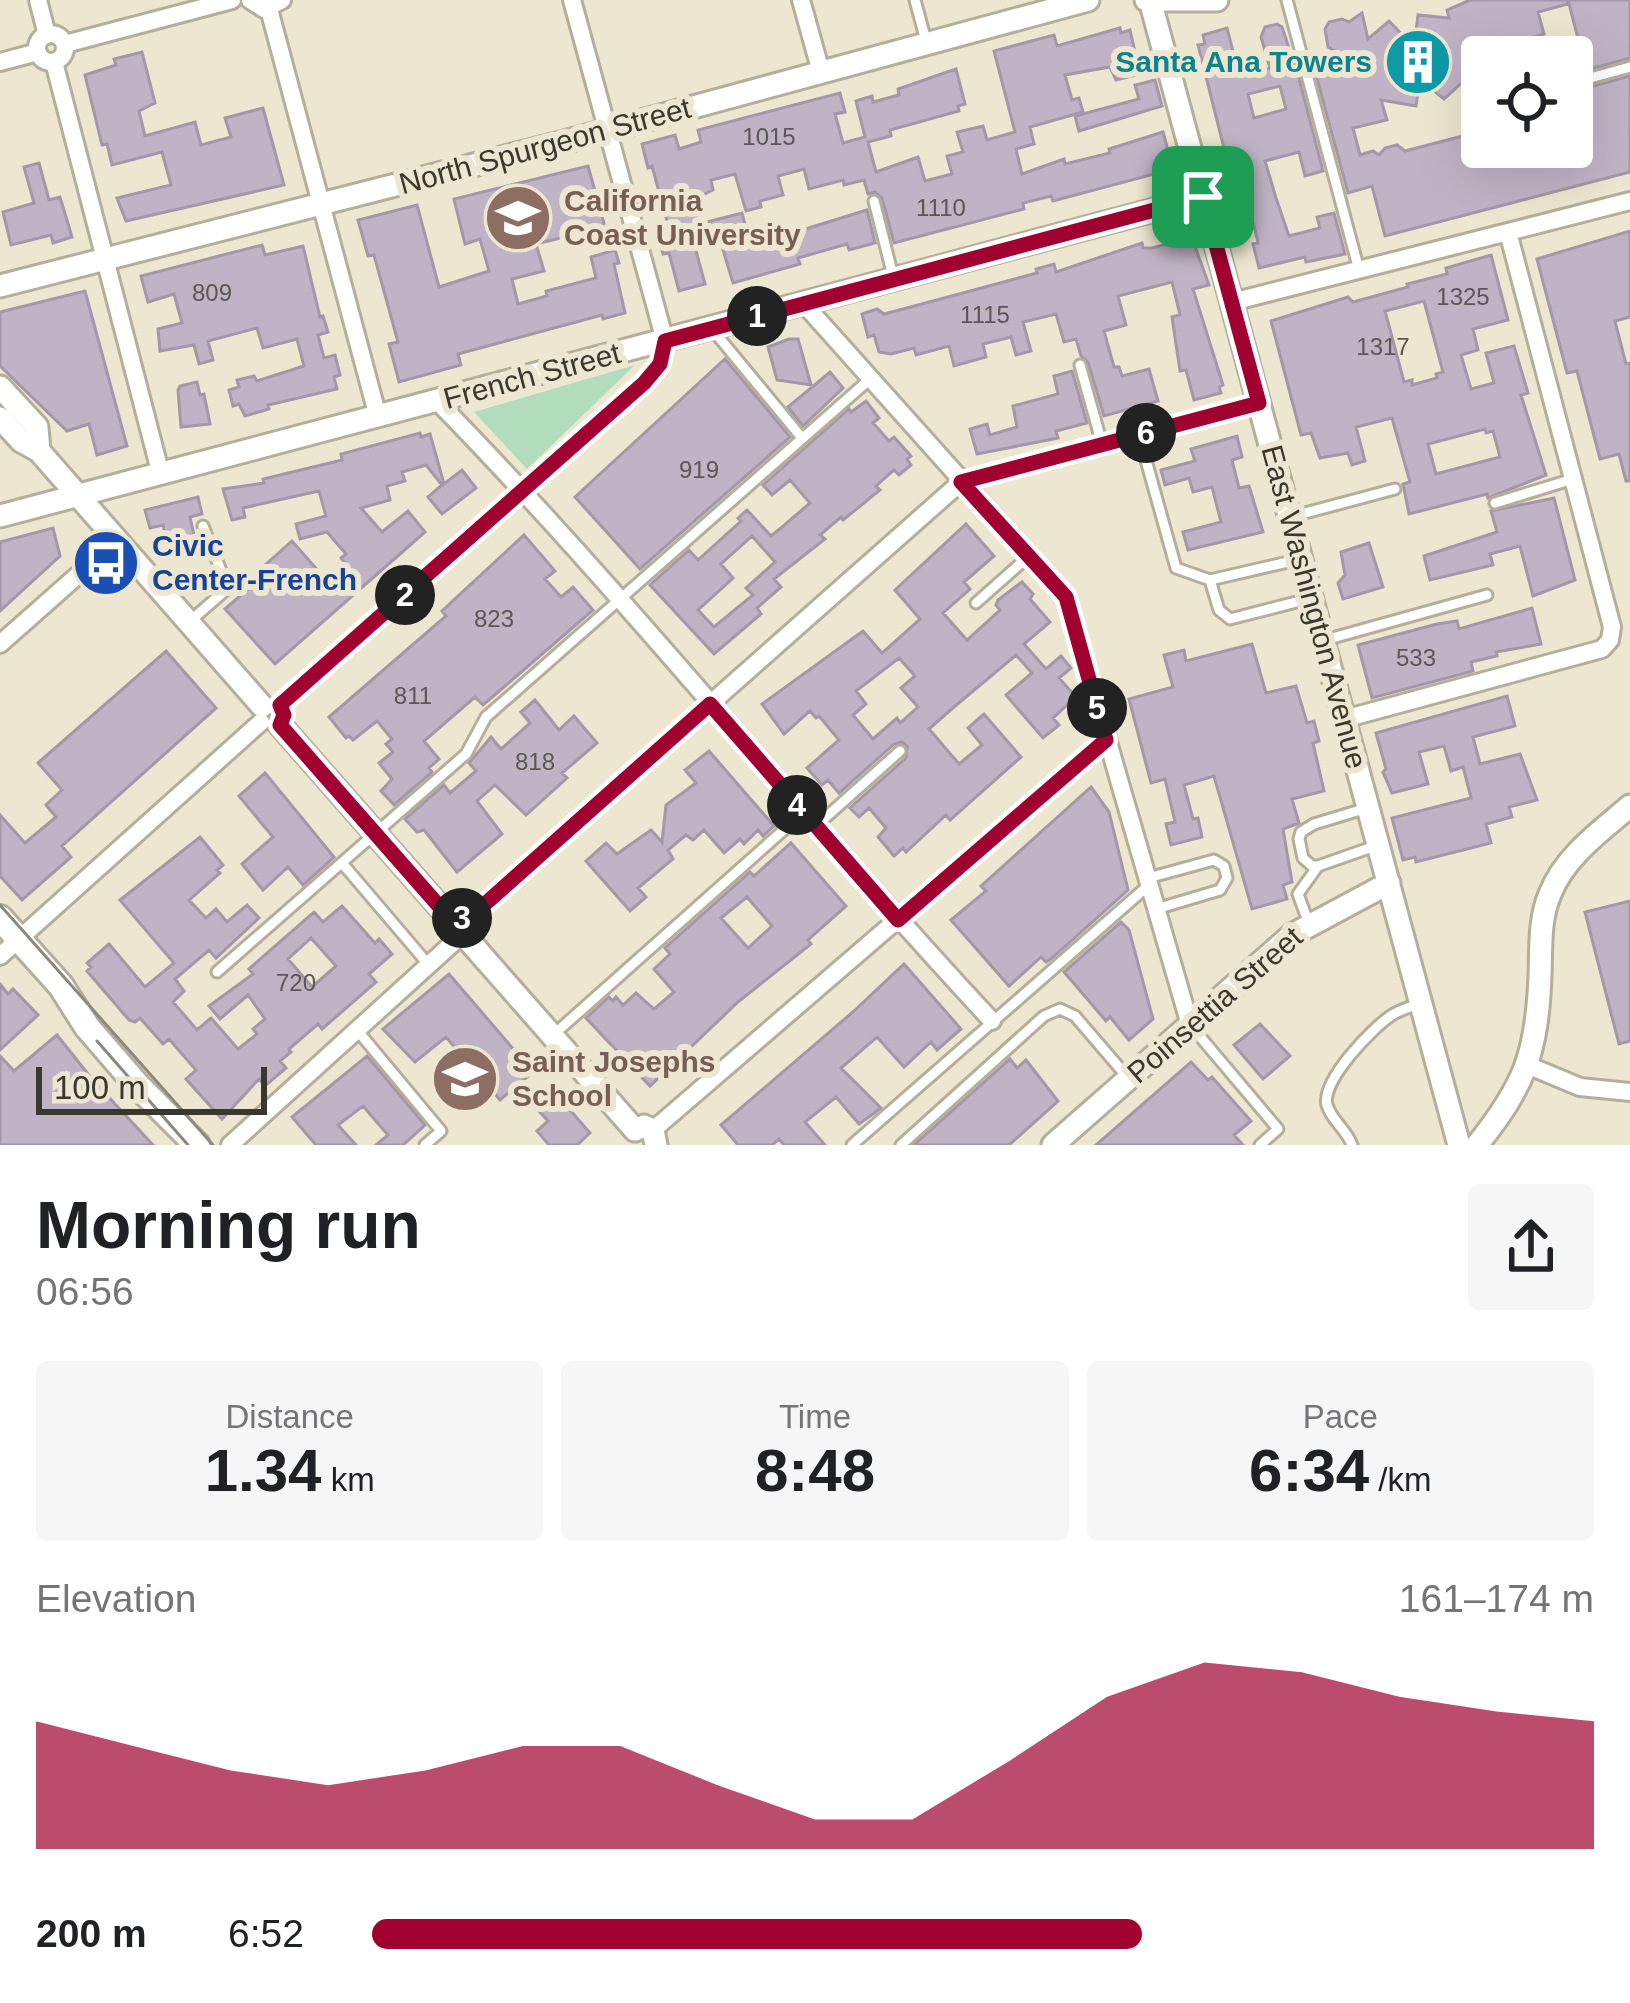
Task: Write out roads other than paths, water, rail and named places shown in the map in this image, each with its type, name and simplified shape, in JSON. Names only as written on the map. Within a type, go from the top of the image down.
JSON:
[{"type":"main road","points":[[0,918],[9,947],[91,1010],[147,1073],[170,1115],[197,1145]]},
{"type":"street","points":[[38,0],[45,61],[62,57],[65,44]]},
{"type":"street","points":[[65,44],[232,0]]},
{"type":"street","points":[[250,0],[258,8],[276,4],[321,205],[378,417]]},
{"type":"street","points":[[9,947],[660,364],[665,341],[572,0]]},
{"type":"street","points":[[802,0],[821,72]]},
{"type":"street","name":"North Spurgeon Street","points":[[0,286],[927,44],[1028,8],[1088,0]]},
{"type":"street","points":[[1149,0],[1217,0]]},
{"type":"street","name":"East Washington Avenue","points":[[1149,0],[1459,1145]]},
{"type":"street","points":[[0,62],[56,34],[65,44]]},
{"type":"street","points":[[55,62],[161,476]]},
{"type":"street","name":"French Street","points":[[0,516],[1203,197]]},
{"type":"street","points":[[1232,302],[1630,201]]},
{"type":"street","points":[[1344,719],[1602,649],[1610,640],[1612,627],[1508,232]]},
{"type":"street","points":[[804,304],[1066,597],[1190,1025]]},
{"type":"street","points":[[0,386],[37,427],[39,451]]},
{"type":"street","points":[[438,402],[523,490],[992,1021]]},
{"type":"street","points":[[230,1145],[710,704],[961,482],[1259,403]]},
{"type":"street","points":[[0,418],[21,441],[39,451],[644,1137],[1106,740]]},
{"type":"street","points":[[0,644],[87,567]]},
{"type":"street","points":[[1477,1145],[1510,1098],[1536,1043],[1547,898],[1583,846],[1630,806]]},
{"type":"street","name":"Poinsettia Street","points":[[1053,1145],[1256,964],[1309,924],[1388,884]]},
{"type":"street","points":[[1527,1065],[1580,1087],[1630,1092]]},
{"type":"lane","points":[[915,0],[927,44]]},
{"type":"lane","points":[[1287,0],[1359,270]]},
{"type":"lane","points":[[1593,77],[1630,67]]},
{"type":"lane","points":[[874,201],[895,280]]},
{"type":"lane","points":[[712,328],[802,438]]},
{"type":"lane","points":[[1080,365],[1102,445]]},
{"type":"lane","points":[[217,972],[466,754],[486,717],[870,379]]},
{"type":"lane","points":[[1139,435],[1176,568],[1210,580],[1301,559]]},
{"type":"lane","points":[[1495,503],[1573,479]]},
{"type":"lane","points":[[1290,517],[1395,489]]},
{"type":"lane","points":[[189,622],[228,588],[203,526]]},
{"type":"lane","points":[[976,603],[1029,556]]},
{"type":"lane","points":[[1210,580],[1219,610],[1230,620],[1312,598]]},
{"type":"lane","points":[[1323,640],[1487,595]]},
{"type":"lane","points":[[552,1036],[810,819],[900,751]]},
{"type":"lane","points":[[1368,808],[1301,832],[1303,858],[1318,866],[1378,845]]},
{"type":"lane","points":[[852,1145],[1148,881],[1214,860],[1224,866],[1227,878],[1220,890],[1156,909]]},
{"type":"lane","points":[[342,863],[429,964]]},
{"type":"lane","points":[[1309,924],[1298,894],[1318,866]]},
{"type":"lane","points":[[1352,1145],[1326,1101],[1329,1083],[1393,1014],[1421,1004]]},
{"type":"lane","points":[[901,1145],[1045,1016],[1060,1010],[1075,1016],[1129,1079]]},
{"type":"lane","points":[[1190,1025],[1278,1130],[1260,1145]]},
{"type":"lane","points":[[357,1030],[441,1131],[425,1145]]},
{"type":"tram line","points":[[0,905],[213,1145]]},
{"type":"tram line","points":[[97,1041],[188,1145]]},
{"type":"place","name":"Santa Ana Towers","points":[[1418,62]]},
{"type":"place","name":"California Coast University","points":[[518,218]]},
{"type":"place","name":"Civic Center-French","points":[[106,563]]},
{"type":"place","name":"Saint Josephs School","points":[[465,1079]]}]
